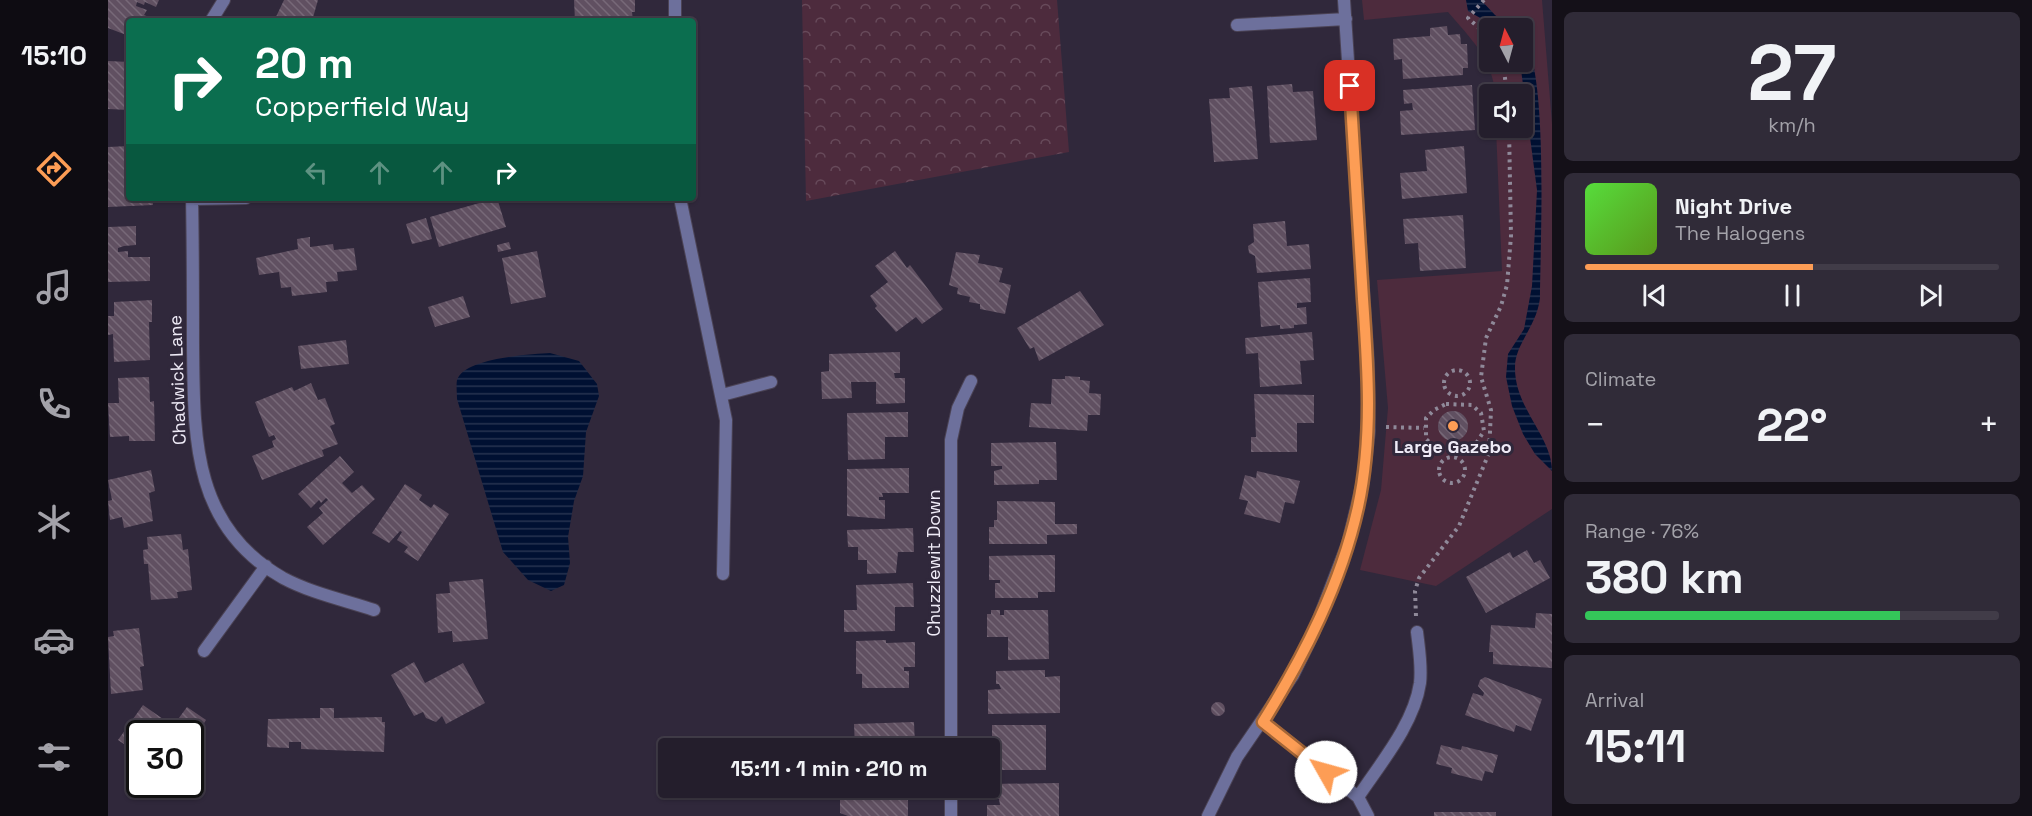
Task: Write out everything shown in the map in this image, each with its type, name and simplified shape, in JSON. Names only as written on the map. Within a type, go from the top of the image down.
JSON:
[{"type":"street","points":[[213,18],[224,0]]},
{"type":"street","points":[[675,0],[675,18]]},
{"type":"street","points":[[1208,816],[1237,757],[1293,675],[1328,600],[1358,509],[1369,426],[1368,363],[1344,0]]},
{"type":"street","points":[[1237,25],[1346,19]]},
{"type":"street","name":"Chadwick Lane","points":[[192,201],[197,455],[209,493],[221,517],[236,537],[266,566],[300,586],[374,610]]},
{"type":"street","points":[[681,201],[722,395],[726,434],[723,574]]},
{"type":"street","name":"Chuzzlewit Down","points":[[951,738],[951,440],[958,408],[970,381]]},
{"type":"street","points":[[722,395],[771,382]]},
{"type":"street","points":[[204,651],[266,566]]},
{"type":"street","points":[[1358,797],[1390,748],[1415,701],[1421,671],[1417,632]]},
{"type":"street","points":[[1263,722],[1358,797],[1368,816]]},
{"type":"street","points":[[951,798],[951,816]]},
{"type":"path","points":[[1479,28],[1468,18],[1484,0]]},
{"type":"path","points":[[1417,632],[1417,583],[1443,549],[1464,514],[1489,453],[1491,410],[1481,377],[1486,338],[1501,306],[1507,285],[1511,213],[1509,138]]},
{"type":"path","points":[[1456,370],[1466,374],[1470,382],[1466,391],[1456,395],[1447,391],[1444,383],[1448,374],[1456,370]]},
{"type":"path","points":[[1455,403],[1456,395]]},
{"type":"path","points":[[1455,403],[1472,405],[1481,413],[1484,423],[1482,437],[1474,444],[1440,448],[1431,444],[1425,437],[1424,421],[1434,410],[1455,403]]},
{"type":"path","points":[[1481,413],[1491,410]]},
{"type":"path","points":[[1369,426],[1424,428]]},
{"type":"path","points":[[1455,448],[1455,457],[1464,465],[1464,474],[1459,481],[1445,481],[1440,475],[1439,466],[1445,459],[1455,457]]},
{"type":"green space","points":[[802,0],[1057,0],[1069,152],[806,201]]},
{"type":"green space","points":[[1362,0],[1542,0],[1552,124],[1552,509],[1436,586],[1360,570],[1381,490],[1388,408],[1377,280],[1502,271],[1496,138],[1533,138],[1533,84],[1493,84],[1491,72],[1533,72],[1533,18],[1479,18],[1479,50],[1448,12],[1364,20]]},
{"type":"water","points":[[1466,0],[1481,0],[1499,18],[1480,18],[1468,11]]},
{"type":"water","points":[[1533,66],[1540,121],[1540,298],[1535,317],[1518,350],[1515,367],[1516,382],[1526,409],[1546,446],[1552,471],[1535,454],[1523,434],[1512,406],[1506,377],[1508,354],[1524,329],[1532,286],[1537,190],[1530,138],[1533,138],[1533,84],[1523,84],[1521,72],[1533,72]]},
{"type":"water","points":[[550,353],[579,361],[597,384],[599,396],[586,432],[583,476],[574,501],[568,537],[570,563],[564,585],[551,591],[528,580],[503,552],[457,399],[457,380],[462,373],[472,367],[514,356]]},
{"type":"building","points":[[108,0],[159,0],[156,7],[145,2],[144,5],[137,2],[136,6],[147,10],[144,15],[152,18],[126,18],[126,35],[108,28]]},
{"type":"building","points":[[284,0],[318,0],[313,18],[275,18]]},
{"type":"building","points":[[574,0],[635,0],[633,18],[575,18]]},
{"type":"building","points":[[1447,26],[1448,35],[1460,34],[1461,44],[1467,44],[1468,68],[1463,68],[1463,75],[1403,79],[1402,59],[1394,60],[1393,39],[1430,36],[1430,28]]},
{"type":"building","points":[[108,61],[126,62],[126,110],[108,109]]},
{"type":"building","points":[[1292,84],[1293,92],[1313,91],[1317,140],[1270,143],[1267,86]]},
{"type":"building","points":[[1472,85],[1475,130],[1401,135],[1400,111],[1413,110],[1412,103],[1404,104],[1403,90]]},
{"type":"building","points":[[1252,86],[1258,159],[1214,162],[1209,99],[1230,98],[1229,88]]},
{"type":"building","points":[[126,146],[126,201],[152,201],[153,205],[108,207],[108,147]]},
{"type":"building","points":[[1464,146],[1467,193],[1402,199],[1400,173],[1427,171],[1425,150]]},
{"type":"building","points":[[486,201],[498,201],[506,227],[439,247],[430,217]]},
{"type":"building","points":[[1463,215],[1466,268],[1420,271],[1418,243],[1405,244],[1403,219]]},
{"type":"building","points":[[426,218],[432,239],[412,244],[406,224]]},
{"type":"building","points":[[1285,221],[1287,246],[1309,244],[1311,269],[1257,273],[1255,256],[1249,253],[1248,246],[1254,242],[1253,224]]},
{"type":"building","points":[[136,226],[136,245],[118,248],[118,252],[128,251],[128,257],[150,257],[150,281],[108,282],[108,227]]},
{"type":"building","points":[[310,237],[310,247],[333,244],[334,250],[354,248],[357,270],[337,272],[338,281],[326,282],[327,292],[292,296],[291,287],[281,288],[279,272],[259,275],[256,258],[298,249],[297,239]]},
{"type":"building","points":[[509,242],[511,249],[498,252],[497,245]]},
{"type":"building","points":[[537,251],[546,297],[511,304],[502,258]]},
{"type":"building","points":[[895,251],[907,268],[910,265],[943,309],[922,324],[916,317],[896,332],[875,308],[877,306],[870,296],[888,282],[875,266]]},
{"type":"building","points":[[956,252],[980,255],[978,263],[1003,268],[999,282],[1011,285],[1005,314],[980,309],[980,304],[969,302],[970,297],[957,294],[958,288],[949,285]]},
{"type":"building","points":[[1310,278],[1311,302],[1297,303],[1297,308],[1306,307],[1307,324],[1280,329],[1280,325],[1261,327],[1258,282]]},
{"type":"building","points":[[1080,291],[1104,325],[1039,361],[1034,347],[1030,349],[1017,328]]},
{"type":"building","points":[[463,296],[470,317],[435,327],[428,307]]},
{"type":"building","points":[[152,300],[152,322],[149,322],[150,360],[114,362],[113,334],[108,335],[108,316],[114,316],[114,302]]},
{"type":"building","points":[[1312,332],[1314,360],[1300,361],[1302,384],[1260,387],[1258,353],[1246,354],[1245,338]]},
{"type":"building","points":[[346,340],[349,364],[301,369],[298,346]]},
{"type":"building","points":[[900,352],[900,373],[894,373],[895,378],[905,378],[905,403],[876,404],[876,382],[851,382],[852,398],[822,399],[821,372],[829,371],[829,354]]},
{"type":"building","points":[[1065,376],[1080,377],[1080,380],[1090,381],[1089,393],[1101,394],[1100,415],[1088,415],[1087,431],[1029,427],[1031,403],[1051,404],[1052,379],[1065,379]]},
{"type":"building","points":[[149,377],[150,402],[154,401],[155,441],[129,441],[129,436],[110,437],[108,403],[119,403],[118,378]]},
{"type":"building","points":[[311,383],[318,400],[325,398],[335,424],[330,426],[338,444],[322,450],[324,456],[262,480],[252,456],[274,447],[272,441],[276,439],[274,435],[269,437],[255,402],[292,387],[294,391]]},
{"type":"building","points":[[1254,394],[1314,395],[1314,423],[1297,423],[1297,452],[1251,452],[1251,437],[1256,437]]},
{"type":"building","name":"Large Gazebo","points":[[1453,411],[1464,415],[1468,426],[1464,437],[1453,441],[1442,437],[1438,426],[1442,415]]},
{"type":"building","points":[[908,412],[908,437],[885,437],[885,459],[848,460],[847,413]]},
{"type":"building","points":[[1056,442],[1057,480],[1039,480],[1039,484],[994,485],[994,471],[1002,469],[1002,466],[991,466],[991,443]]},
{"type":"building","points":[[340,456],[354,472],[342,483],[352,493],[362,485],[375,499],[323,545],[307,527],[323,513],[319,508],[328,500],[326,498],[321,503],[319,500],[311,508],[298,494]]},
{"type":"building","points":[[909,468],[909,493],[882,493],[883,497],[879,497],[879,500],[885,500],[885,519],[847,516],[847,469]]},
{"type":"building","points":[[151,470],[155,491],[149,493],[153,521],[124,528],[122,517],[110,520],[108,501],[112,500],[108,480]]},
{"type":"building","points":[[1257,471],[1300,481],[1294,504],[1285,502],[1280,523],[1244,514],[1248,501],[1239,499],[1245,475],[1256,478]]},
{"type":"building","points":[[405,484],[422,495],[419,500],[431,508],[434,504],[449,514],[418,561],[404,552],[408,547],[397,540],[402,532],[400,531],[389,543],[372,533]]},
{"type":"building","points":[[997,501],[1055,502],[1055,524],[1077,524],[1077,534],[1047,535],[1047,544],[989,544],[989,527],[994,527],[994,520],[997,520]]},
{"type":"building","points":[[913,528],[914,552],[898,552],[896,573],[867,574],[867,560],[858,560],[858,547],[848,547],[847,530]]},
{"type":"building","points":[[181,534],[183,550],[188,549],[192,590],[177,592],[178,598],[151,600],[148,564],[144,564],[143,550],[148,549],[147,537]]},
{"type":"building","points":[[1527,550],[1534,563],[1540,560],[1550,578],[1486,613],[1466,577],[1510,552],[1513,558]]},
{"type":"building","points":[[1055,555],[1055,592],[1038,592],[1038,598],[995,598],[995,583],[1000,583],[1000,580],[989,580],[989,556]]},
{"type":"building","points":[[483,579],[488,639],[453,642],[452,631],[438,633],[436,594],[450,593],[449,582]]},
{"type":"building","points":[[913,583],[914,607],[895,607],[895,631],[844,632],[844,610],[857,610],[856,585]]},
{"type":"building","points":[[991,610],[1000,610],[1000,615],[1004,615],[1004,610],[1048,610],[1049,659],[1008,660],[1008,637],[987,637],[987,614],[991,614]]},
{"type":"building","points":[[1536,613],[1552,614],[1552,668],[1493,664],[1493,652],[1489,652],[1491,625],[1535,628]]},
{"type":"building","points":[[139,628],[144,666],[140,667],[143,690],[111,694],[108,637],[114,636],[113,631]]},
{"type":"building","points":[[886,640],[886,643],[915,642],[915,667],[904,667],[904,671],[909,671],[909,688],[862,688],[862,674],[856,674],[856,641]]},
{"type":"building","points":[[414,662],[425,683],[463,663],[485,703],[446,724],[442,716],[436,722],[426,718],[423,712],[414,716],[391,675]]},
{"type":"building","points":[[1045,670],[1045,677],[1060,676],[1060,713],[988,714],[988,690],[1001,689],[999,684],[996,684],[996,671]]},
{"type":"building","points":[[1485,677],[1542,699],[1531,731],[1516,725],[1514,732],[1465,715],[1473,693],[1483,696],[1484,693],[1478,686],[1480,680]]},
{"type":"building","points":[[1218,702],[1223,704],[1225,709],[1223,714],[1218,716],[1213,714],[1211,709],[1213,704]]},
{"type":"building","points":[[143,705],[164,720],[132,720]]},
{"type":"building","points":[[187,707],[206,720],[204,723],[204,720],[177,720]]},
{"type":"building","points":[[320,708],[334,708],[334,718],[382,717],[382,722],[385,722],[384,752],[301,749],[301,742],[289,742],[289,748],[267,747],[268,719],[320,718]]},
{"type":"building","points":[[914,722],[915,738],[855,738],[854,724]]},
{"type":"building","points":[[992,725],[1046,725],[1046,770],[1000,770],[1000,738],[992,738]]},
{"type":"building","points":[[126,729],[126,745],[118,740]]},
{"type":"building","points":[[1441,745],[1461,750],[1462,746],[1498,755],[1493,773],[1485,771],[1482,781],[1451,773],[1452,768],[1436,764]]},
{"type":"building","points":[[1059,783],[1059,816],[987,816],[987,805],[1000,805],[999,799],[992,798],[1000,798],[1000,784]]},
{"type":"building","points":[[840,798],[908,798],[908,816],[848,816],[840,813]]},
{"type":"building","points":[[1434,812],[1496,812],[1496,816],[1434,816]]},
{"type":"place","name":"Large Gazebo","points":[[1453,426]]},
{"type":"route","points":[[1326,772],[1263,722],[1293,675],[1328,600],[1348,543],[1363,481],[1369,431],[1368,363],[1350,86]]}]
